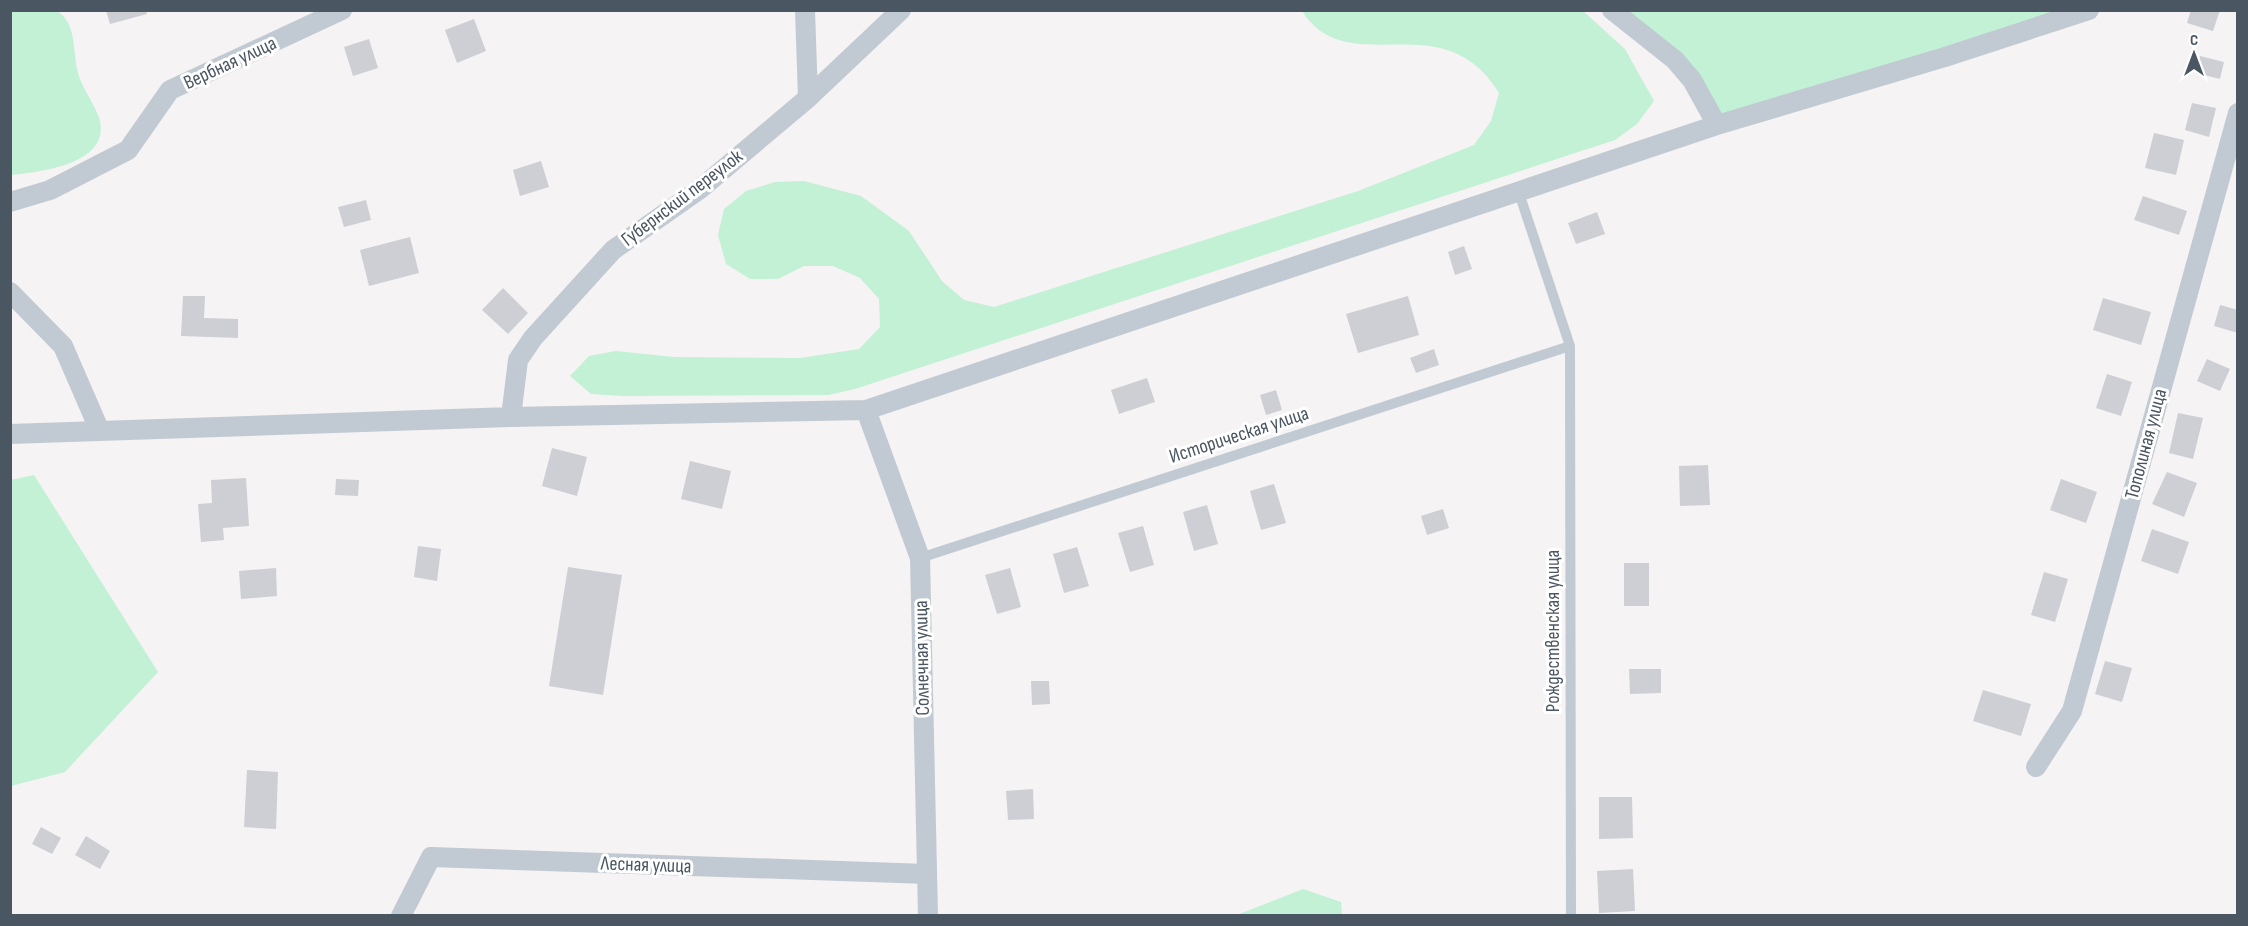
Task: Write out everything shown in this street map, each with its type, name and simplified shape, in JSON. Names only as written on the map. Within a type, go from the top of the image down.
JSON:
[{"type":"street","name":"Вербная улица","points":[[10,202],[50,190],[128,150],[171,90],[342,10]]},
{"type":"street","points":[[805,10],[808,98]]},
{"type":"street","name":"Губернский переулок","points":[[511,417],[519,360],[533,338],[613,250],[700,189],[808,98],[901,10]]},
{"type":"street","points":[[1612,10],[1675,60],[1692,80],[1717,125]]},
{"type":"street","points":[[10,434],[99,429],[511,417],[866,410],[1518,190],[1717,125],[1945,57],[2089,10]]},
{"type":"street","name":"Тополиная улица","points":[[2036,767],[2072,711],[2238,113]]},
{"type":"street","points":[[10,292],[63,346],[99,429]]},
{"type":"street","name":"Солнечная улица","points":[[866,410],[920,558],[928,915]]},
{"type":"street","name":"Лесная улица","points":[[401,915],[431,857],[927,874]]},
{"type":"lane","name":"Рождественская улица","points":[[1518,190],[1570,346],[1571,915]]},
{"type":"lane","name":"Историческая улица","points":[[920,558],[1570,346]]},
{"type":"green space","points":[[11,10],[57,11],[68,22],[73,37],[79,75],[98,115],[101,131],[96,144],[87,154],[73,162],[40,171],[11,175]]},
{"type":"green space","points":[[1302,11],[1583,11],[1625,49],[1654,101],[1637,124],[1615,140],[855,389],[828,395],[622,396],[591,394],[570,376],[589,356],[616,351],[674,357],[800,358],[859,349],[880,327],[879,299],[860,278],[833,266],[804,266],[778,279],[750,279],[726,264],[718,235],[724,209],[746,191],[775,182],[804,181],[861,196],[909,231],[942,281],[964,300],[994,307],[1358,191],[1474,145],[1491,121],[1499,93],[1476,66],[1451,51],[1424,45],[1370,45],[1345,42],[1322,32]]},
{"type":"green space","points":[[1612,11],[2089,11],[1717,125],[1675,60]]},
{"type":"green space","points":[[34,475],[158,672],[65,772],[11,786],[11,480]]},
{"type":"green space","points":[[1303,889],[1341,902],[1342,915],[1237,915]]},
{"type":"building","points":[[106,10],[146,10],[147,14],[110,24]]},
{"type":"building","points":[[2191,10],[2220,10],[2213,31],[2187,23]]},
{"type":"building","points":[[474,19],[486,51],[457,63],[445,30]]},
{"type":"building","points":[[369,39],[378,68],[353,76],[344,47]]},
{"type":"building","points":[[2200,56],[2224,62],[2220,79],[2196,73]]},
{"type":"building","points":[[2192,103],[2216,108],[2209,137],[2185,130]]},
{"type":"building","points":[[2154,133],[2184,140],[2176,175],[2145,168]]},
{"type":"building","points":[[541,161],[549,187],[520,196],[513,170]]},
{"type":"building","points":[[2143,196],[2187,211],[2179,235],[2134,220]]},
{"type":"building","points":[[366,200],[371,220],[344,227],[338,207]]},
{"type":"building","points":[[1597,212],[1605,234],[1576,244],[1568,223]]},
{"type":"building","points":[[410,237],[419,273],[369,286],[360,250]]},
{"type":"building","points":[[1464,246],[1472,269],[1455,275],[1448,252]]},
{"type":"building","points":[[503,288],[528,313],[508,334],[482,310]]},
{"type":"building","points":[[183,296],[205,296],[204,318],[238,319],[238,338],[181,336]]},
{"type":"building","points":[[1408,296],[1419,335],[1358,353],[1346,314]]},
{"type":"building","points":[[2103,298],[2151,312],[2141,345],[2093,330]]},
{"type":"building","points":[[2220,305],[2238,310],[2238,333],[2214,326]]},
{"type":"building","points":[[1434,349],[1439,365],[1416,373],[1410,358]]},
{"type":"building","points":[[2207,359],[2230,369],[2220,391],[2197,381]]},
{"type":"building","points":[[2107,374],[2132,382],[2121,416],[2096,408]]},
{"type":"building","points":[[1147,378],[1155,402],[1119,414],[1111,390]]},
{"type":"building","points":[[1276,390],[1282,410],[1266,415],[1260,395]]},
{"type":"building","points":[[2178,413],[2203,418],[2193,459],[2169,453]]},
{"type":"building","points":[[552,448],[587,457],[577,496],[542,486]]},
{"type":"building","points":[[690,461],[731,471],[722,509],[681,499]]},
{"type":"building","points":[[1708,465],[1710,505],[1680,506],[1679,466]]},
{"type":"building","points":[[2167,472],[2197,483],[2184,517],[2152,504]]},
{"type":"building","points":[[246,478],[249,526],[223,528],[224,540],[201,542],[198,504],[212,503],[211,480]]},
{"type":"building","points":[[336,479],[359,480],[358,496],[335,495]]},
{"type":"building","points":[[2061,479],[2097,492],[2086,523],[2050,510]]},
{"type":"building","points":[[1274,484],[1286,523],[1261,530],[1250,491]]},
{"type":"building","points":[[1207,505],[1218,544],[1194,551],[1183,512]]},
{"type":"building","points":[[1443,509],[1449,528],[1427,535],[1421,516]]},
{"type":"building","points":[[1143,526],[1154,565],[1130,572],[1118,533]]},
{"type":"building","points":[[2152,529],[2189,542],[2178,574],[2141,561]]},
{"type":"building","points":[[418,546],[441,549],[437,581],[414,577]]},
{"type":"building","points":[[1077,547],[1089,586],[1064,593],[1053,554]]},
{"type":"building","points":[[1624,563],[1649,563],[1649,606],[1624,606]]},
{"type":"building","points":[[568,567],[622,575],[603,695],[549,686]]},
{"type":"building","points":[[276,568],[277,596],[241,599],[239,571]]},
{"type":"building","points":[[1010,568],[1021,607],[997,614],[985,575]]},
{"type":"building","points":[[2044,572],[2068,579],[2055,622],[2031,615]]},
{"type":"building","points":[[2105,661],[2132,668],[2122,702],[2095,694]]},
{"type":"building","points":[[1629,669],[1661,669],[1661,693],[1630,694]]},
{"type":"building","points":[[1031,681],[1049,681],[1050,704],[1032,705]]},
{"type":"building","points":[[1983,690],[2031,704],[2021,736],[1973,721]]},
{"type":"building","points":[[247,770],[278,772],[276,829],[244,827]]},
{"type":"building","points":[[1033,789],[1034,819],[1008,820],[1006,791]]},
{"type":"building","points":[[1599,797],[1632,797],[1633,838],[1599,839]]},
{"type":"building","points":[[41,827],[61,838],[52,854],[32,844]]},
{"type":"building","points":[[86,836],[110,851],[100,869],[75,855]]},
{"type":"building","points":[[1633,869],[1635,911],[1599,913],[1597,871]]}]
